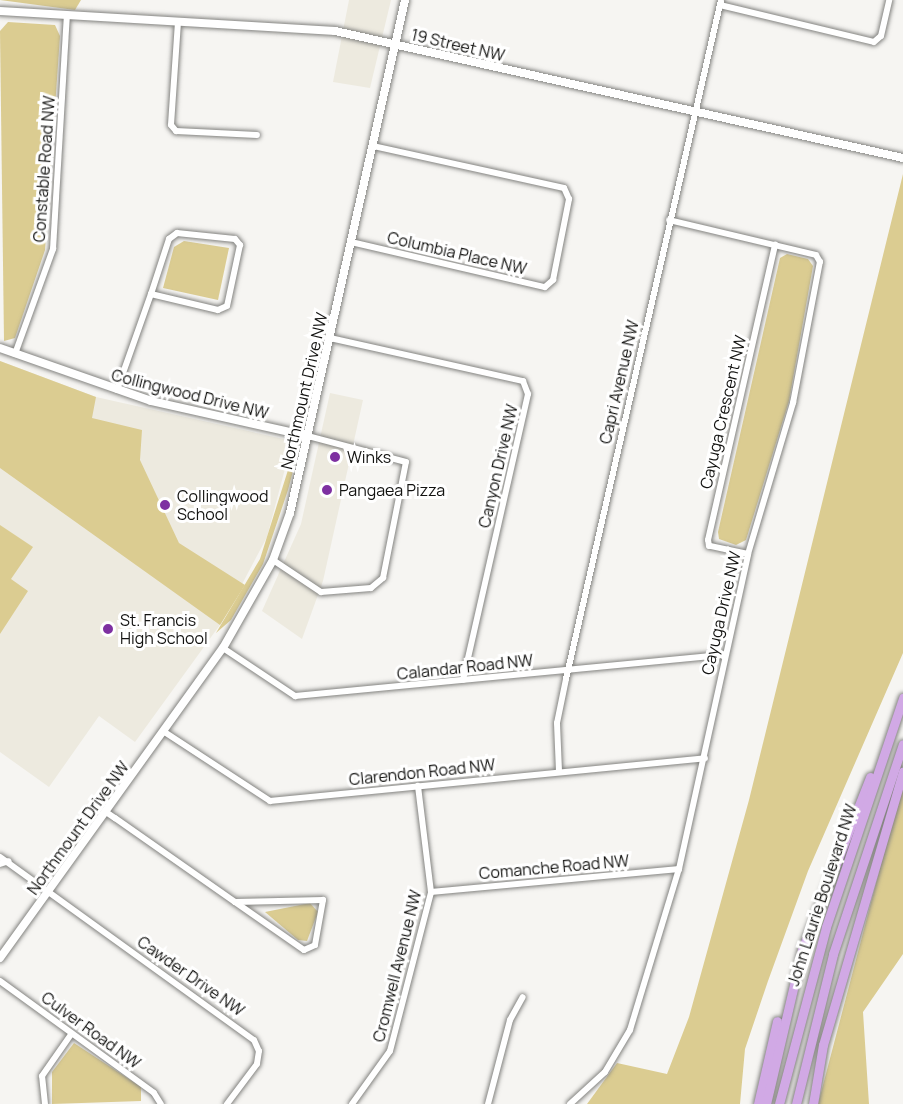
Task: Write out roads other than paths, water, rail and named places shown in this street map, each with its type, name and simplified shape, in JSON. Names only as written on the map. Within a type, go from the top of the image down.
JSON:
[{"type":"main road","name":"John Laurie Boulevard NW","points":[[779,1104],[797,1022],[890,730],[903,698]]},
{"type":"main road","points":[[758,1104],[767,1055],[813,919],[890,730]]},
{"type":"main road","name":"John Laurie Boulevard NW","points":[[796,1104],[833,954],[903,744]]},
{"type":"main road","points":[[813,1104],[823,1045],[903,771]]},
{"type":"main road","points":[[766,1104],[788,998]]},
{"type":"street","name":"Northmount Drive NW","points":[[0,958],[223,648],[273,561],[308,436],[405,0]]},
{"type":"street","points":[[720,3],[874,42],[881,36],[890,0]]},
{"type":"street","name":"Capri Avenue NW","points":[[559,771],[557,723],[568,670],[693,113],[720,3]]},
{"type":"street","name":"19 Street NW","points":[[0,11],[335,32],[903,158]]},
{"type":"street","name":"Constable Road NW","points":[[15,354],[53,249],[67,15]]},
{"type":"street","points":[[178,22],[171,125],[176,131],[257,135]]},
{"type":"street","name":"Columbia Place NW","points":[[351,243],[544,287],[553,280],[569,199],[564,188],[372,146]]},
{"type":"street","name":"Cayuga Drive NW","points":[[570,1104],[605,1072],[630,1030],[679,869],[705,758],[724,655],[748,554],[794,403],[820,262],[816,255],[669,220]]},
{"type":"street","points":[[117,390],[169,239],[177,233],[235,239],[240,245],[227,306],[218,310],[151,294]]},
{"type":"street","name":"Cayuga Crescent NW","points":[[748,554],[710,546],[708,540],[775,245]]},
{"type":"street","name":"Canyon Drive NW","points":[[330,338],[524,381],[528,394],[463,680]]},
{"type":"street","name":"Collingwood Drive NW","points":[[0,348],[117,390],[308,436]]},
{"type":"street","points":[[273,561],[321,592],[371,588],[383,578],[406,462],[308,436]]},
{"type":"street","name":"Calandar Road NW","points":[[223,648],[295,696],[724,655]]},
{"type":"street","name":"Clarendon Road NW","points":[[164,731],[270,801],[705,758]]},
{"type":"street","name":"Cromwell Avenue NW","points":[[352,1104],[390,1051],[431,892],[418,786]]},
{"type":"street","points":[[106,812],[235,902],[304,950],[315,945],[322,900],[235,902]]},
{"type":"street","name":"Cawder Drive NW","points":[[0,857],[9,861],[254,1040],[259,1052],[257,1064],[227,1104]]},
{"type":"street","points":[[0,864],[9,861]]},
{"type":"street","name":"Comanche Road NW","points":[[431,892],[679,869]]},
{"type":"street","name":"Culver Road NW","points":[[0,981],[154,1093],[161,1104]]},
{"type":"street","points":[[488,1104],[510,1020],[523,997]]},
{"type":"street","points":[[45,1104],[42,1076],[72,1033]]},
{"type":"place","name":"Winks","points":[[335,457]]},
{"type":"place","name":"Pangaea Pizza","points":[[327,490]]},
{"type":"place","name":"Collingwood School","points":[[165,505]]},
{"type":"place","name":"St. Francis High School","points":[[108,629]]}]
